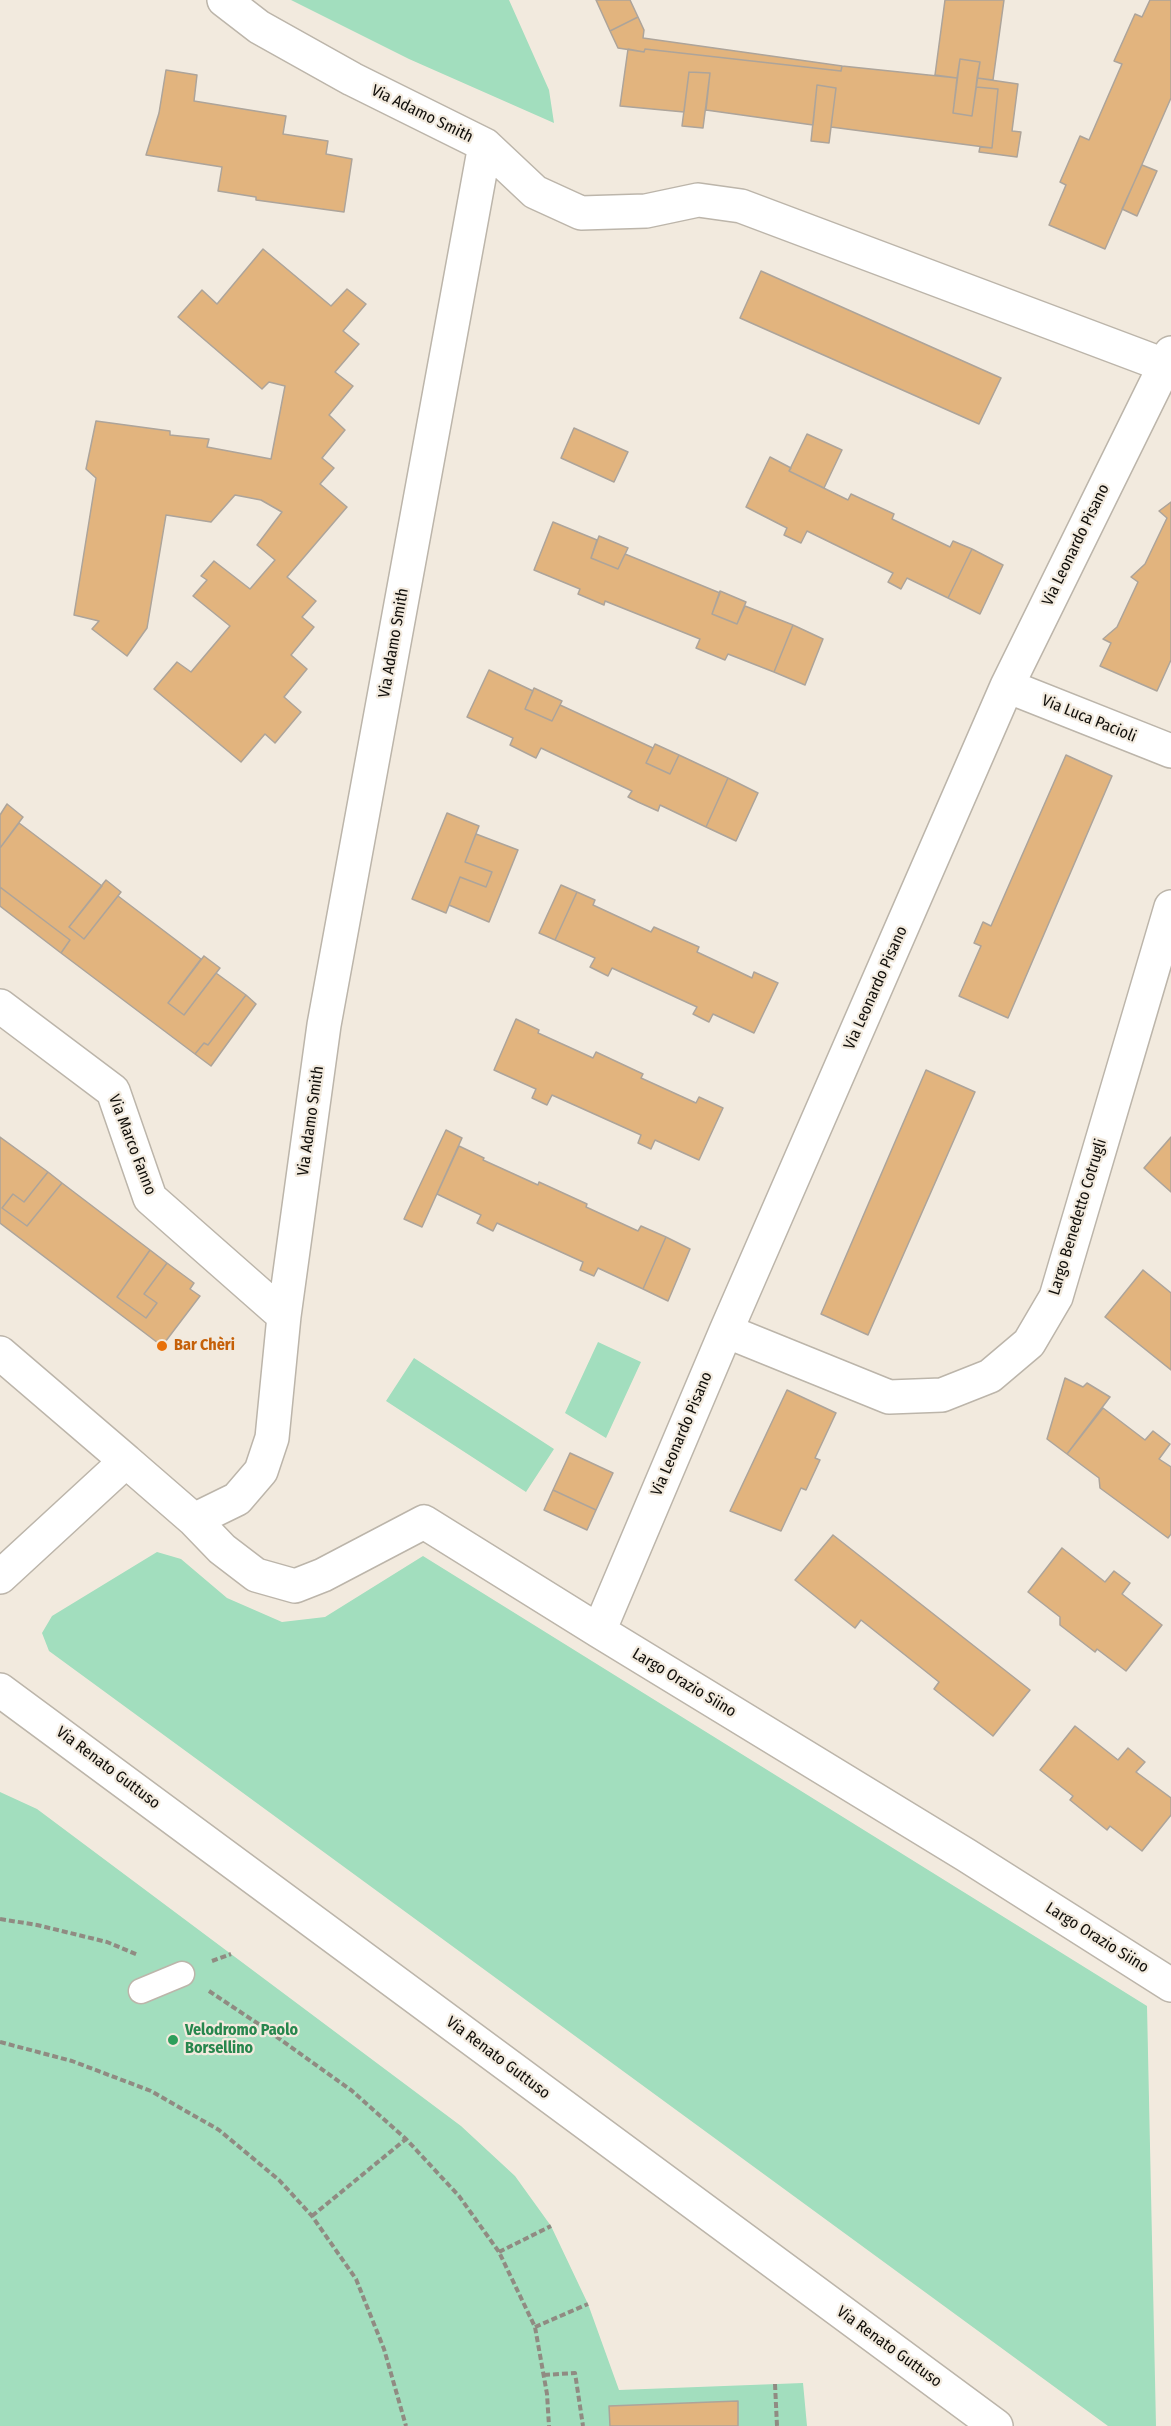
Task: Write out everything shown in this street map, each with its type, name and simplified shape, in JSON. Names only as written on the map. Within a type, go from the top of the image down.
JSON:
[{"type":"street","name":"Via Adamo Smith","points":[[194,1520],[237,1499],[261,1471],[272,1438],[285,1316],[324,1025],[485,145],[342,73],[259,27],[224,0]]},
{"type":"street","points":[[485,145],[535,192],[581,213],[646,211],[698,200],[741,206],[1167,359]]},
{"type":"street","name":"Via Leonardo Pisano","points":[[599,1631],[726,1332],[1007,686],[1167,359]]},
{"type":"street","name":"Via Luca Pacioli","points":[[1007,686],[1171,751]]},
{"type":"street","name":"Largo Benedetto Cotrugli","points":[[726,1332],[889,1397],[942,1395],[990,1376],[1029,1343],[1056,1297],[1171,907]]},
{"type":"street","name":"Via Marco Fanno","points":[[0,1006],[113,1091],[150,1198],[285,1316]]},
{"type":"street","points":[[0,1353],[194,1520]]},
{"type":"street","points":[[0,1577],[126,1461]]},
{"type":"street","name":"Largo Orazio Siino","points":[[194,1520],[222,1550],[256,1575],[295,1586],[323,1575],[424,1522],[966,1855],[1171,1985]]},
{"type":"street","points":[[0,1678],[51,1725]]},
{"type":"street","name":"Via Renato Guttuso","points":[[0,1690],[51,1725],[996,2426]]},
{"type":"lane","points":[[141,1991],[182,1974]]},
{"type":"path","points":[[0,1919],[37,1924],[106,1942],[182,1974],[260,2025],[351,2090],[406,2139],[459,2196],[499,2252],[535,2327],[548,2394],[549,2426]]},
{"type":"path","points":[[0,2042],[72,2061],[151,2091],[219,2130],[279,2180],[312,2216],[356,2279],[384,2349],[403,2423],[406,2426]]},
{"type":"path","points":[[312,2216],[406,2139]]},
{"type":"path","points":[[499,2252],[551,2226]]},
{"type":"path","points":[[535,2327],[588,2304]]},
{"type":"path","points":[[544,2375],[575,2373],[583,2426]]},
{"type":"path","points":[[775,2384],[777,2426]]},
{"type":"green space","points":[[291,0],[509,0],[549,90],[554,123],[409,59]]},
{"type":"green space","points":[[598,1342],[641,1362],[606,1438],[565,1413]]},
{"type":"green space","points":[[414,1358],[554,1449],[526,1492],[386,1401]]},
{"type":"green space","points":[[157,1552],[181,1559],[227,1598],[282,1622],[325,1617],[423,1556],[1147,2006],[1156,2426],[1108,2426],[49,1651],[42,1633],[52,1616]]},
{"type":"green space","name":"Velodromo Paolo Borsellino","points":[[0,1792],[37,1809],[461,2126],[515,2176],[551,2226],[588,2304],[619,2390],[803,2383],[807,2426],[0,2426]]},
{"type":"building","points":[[596,0],[630,0],[638,17],[610,31]]},
{"type":"building","points":[[945,0],[1004,0],[993,80],[977,78],[980,62],[960,59],[957,78],[935,75]]},
{"type":"building","points":[[1150,0],[1171,0],[1171,98],[1105,249],[1049,225],[1066,185],[1060,182],[1080,136],[1089,140],[1122,64],[1114,61],[1135,14],[1142,17]]},
{"type":"building","points":[[638,17],[644,30],[643,38],[842,66],[841,71],[618,48],[610,31]]},
{"type":"building","points":[[628,49],[841,71],[842,66],[957,78],[953,113],[972,116],[976,87],[998,89],[992,148],[831,127],[836,88],[817,85],[813,125],[706,110],[710,73],[689,72],[684,112],[620,106]]},
{"type":"building","points":[[960,59],[980,62],[972,116],[953,113]]},
{"type":"building","points":[[166,70],[197,75],[194,101],[286,116],[283,134],[328,141],[326,154],[352,159],[344,212],[256,200],[256,197],[218,191],[222,167],[146,155],[159,113]]},
{"type":"building","points":[[689,72],[710,73],[703,128],[682,126]]},
{"type":"building","points":[[977,78],[1018,84],[1012,131],[1021,132],[1017,157],[979,152],[980,147],[992,148],[998,89],[976,87]]},
{"type":"building","points":[[817,85],[836,88],[829,143],[811,141]]},
{"type":"building","points":[[1142,165],[1157,171],[1137,216],[1122,209]]},
{"type":"building","points":[[263,249],[331,306],[347,289],[366,304],[343,331],[359,344],[335,372],[353,386],[329,415],[345,430],[322,458],[334,468],[320,484],[347,507],[287,577],[316,601],[302,617],[314,627],[291,655],[307,669],[284,697],[301,712],[275,743],[265,734],[241,762],[154,689],[177,662],[191,672],[230,626],[193,596],[207,580],[201,576],[214,561],[250,589],[275,560],[257,545],[282,512],[261,500],[235,495],[211,522],[166,515],[147,628],[127,656],[92,629],[99,621],[74,615],[96,478],[86,469],[96,421],[170,431],[170,435],[209,439],[207,447],[271,459],[285,386],[269,382],[262,389],[178,317],[202,290],[217,304]]},
{"type":"building","points":[[761,271],[1001,378],[979,424],[740,318]]},
{"type":"building","points":[[574,428],[628,452],[614,482],[561,458]]},
{"type":"building","points":[[807,434],[842,450],[824,488],[789,471]]},
{"type":"building","points":[[770,457],[791,468],[789,471],[848,500],[851,494],[894,514],[892,519],[950,547],[953,541],[972,549],[948,598],[907,578],[901,589],[888,582],[893,573],[807,531],[801,543],[784,535],[787,528],[746,507]]},
{"type":"building","points":[[1171,502],[1171,660],[1157,691],[1100,666],[1111,643],[1103,639],[1117,627],[1138,582],[1131,577],[1145,564],[1167,518],[1159,511]]},
{"type":"building","points":[[553,522],[597,540],[591,558],[618,569],[625,554],[720,593],[712,614],[737,624],[745,606],[793,625],[774,672],[728,654],[725,660],[696,648],[700,639],[605,601],[604,605],[578,594],[580,589],[534,570]]},
{"type":"building","points":[[599,536],[628,548],[618,569],[591,558]]},
{"type":"building","points":[[972,549],[1003,565],[980,614],[948,598]]},
{"type":"building","points":[[720,591],[746,602],[737,624],[712,614]]},
{"type":"building","points":[[793,625],[823,639],[805,685],[774,672]]},
{"type":"building","points":[[489,670],[533,691],[525,709],[552,721],[560,705],[653,748],[646,763],[670,774],[679,755],[728,778],[706,827],[660,805],[658,811],[638,802],[628,797],[632,791],[541,748],[536,758],[510,745],[513,738],[467,717]]},
{"type":"building","points":[[534,688],[562,701],[552,721],[525,709]]},
{"type":"building","points":[[655,744],[679,755],[670,774],[646,763]]},
{"type":"building","points":[[1066,755],[1112,776],[1008,1018],[959,996],[981,946],[974,943],[983,922],[991,926]]},
{"type":"building","points":[[728,778],[758,793],[736,841],[706,827]]},
{"type":"building","points":[[7,804],[23,817],[0,848],[0,815]]},
{"type":"building","points":[[447,813],[479,826],[465,862],[492,872],[486,887],[460,877],[446,913],[412,899]]},
{"type":"building","points":[[19,823],[102,886],[69,927],[84,939],[118,896],[201,959],[168,1003],[184,1015],[216,973],[246,995],[208,1045],[204,1043],[195,1054],[61,953],[70,940],[0,887],[0,848]]},
{"type":"building","points":[[476,834],[518,850],[489,922],[449,905],[460,877],[486,887],[492,872],[465,862]]},
{"type":"building","points":[[106,880],[121,892],[84,939],[69,927]]},
{"type":"building","points":[[561,885],[577,892],[555,940],[539,933]]},
{"type":"building","points":[[0,887],[70,940],[61,953],[0,906]]},
{"type":"building","points":[[577,892],[595,900],[593,905],[651,932],[654,927],[699,947],[697,952],[752,978],[754,972],[778,983],[754,1033],[713,1014],[709,1022],[693,1014],[697,1007],[612,968],[608,976],[590,967],[595,958],[555,940]]},
{"type":"building","points":[[204,956],[220,968],[184,1015],[168,1003]]},
{"type":"building","points":[[246,995],[256,1004],[211,1066],[195,1054],[204,1043],[208,1045]]},
{"type":"building","points":[[516,1019],[539,1030],[538,1033],[593,1058],[596,1052],[643,1074],[641,1078],[696,1103],[699,1097],[723,1108],[699,1160],[655,1140],[651,1149],[638,1143],[641,1135],[552,1095],[547,1105],[532,1098],[536,1089],[494,1070]]},
{"type":"building","points":[[926,1070],[975,1092],[868,1335],[821,1314]]},
{"type":"building","points":[[446,1130],[462,1138],[422,1227],[404,1219]]},
{"type":"building","points":[[0,1137],[48,1172],[24,1202],[13,1194],[2,1208],[27,1226],[62,1183],[150,1250],[117,1297],[146,1318],[157,1303],[144,1294],[167,1263],[194,1283],[190,1289],[200,1296],[162,1346],[0,1223]]},
{"type":"building","points":[[1171,1137],[1171,1192],[1144,1168]]},
{"type":"building","points":[[459,1146],[484,1158],[483,1160],[538,1185],[539,1182],[587,1204],[586,1207],[638,1231],[641,1226],[666,1237],[643,1289],[598,1268],[594,1276],[580,1270],[583,1262],[497,1223],[493,1231],[477,1223],[481,1215],[437,1194]]},
{"type":"building","points":[[48,1172],[62,1183],[27,1226],[2,1208],[13,1194],[24,1202]]},
{"type":"building","points":[[666,1237],[690,1249],[668,1301],[643,1289]]},
{"type":"building","points":[[150,1250],[167,1263],[144,1294],[157,1303],[146,1318],[117,1297]]},
{"type":"building","points":[[1143,1270],[1171,1293],[1171,1370],[1105,1317]]},
{"type":"building","points":[[1065,1378],[1083,1387],[1087,1383],[1110,1397],[1067,1454],[1047,1439]]},
{"type":"building","points":[[787,1390],[836,1413],[815,1458],[820,1460],[806,1490],[801,1488],[781,1531],[730,1511]]},
{"type":"building","points":[[1103,1408],[1145,1440],[1153,1431],[1170,1444],[1159,1459],[1171,1467],[1171,1534],[1168,1538],[1100,1488],[1099,1478],[1067,1454]]},
{"type":"building","points":[[570,1453],[613,1473],[596,1510],[553,1490]]},
{"type":"building","points":[[553,1490],[596,1510],[587,1530],[544,1510]]},
{"type":"building","points":[[833,1535],[1030,1690],[993,1736],[934,1689],[939,1682],[861,1620],[855,1628],[795,1580]]},
{"type":"building","points":[[1062,1548],[1105,1582],[1114,1571],[1130,1583],[1122,1594],[1162,1625],[1126,1671],[1097,1649],[1095,1652],[1060,1625],[1060,1617],[1028,1592]]},
{"type":"building","points":[[1075,1726],[1118,1760],[1128,1748],[1145,1762],[1136,1772],[1171,1798],[1171,1815],[1142,1851],[1110,1826],[1107,1830],[1070,1800],[1073,1796],[1040,1770]]},
{"type":"building","points":[[738,2401],[738,2426],[610,2426],[609,2406]]},
{"type":"place","name":"Bar Chèri","points":[[162,1346]]},
{"type":"place","name":"Velodromo Paolo Borsellino","points":[[173,2040]]}]
